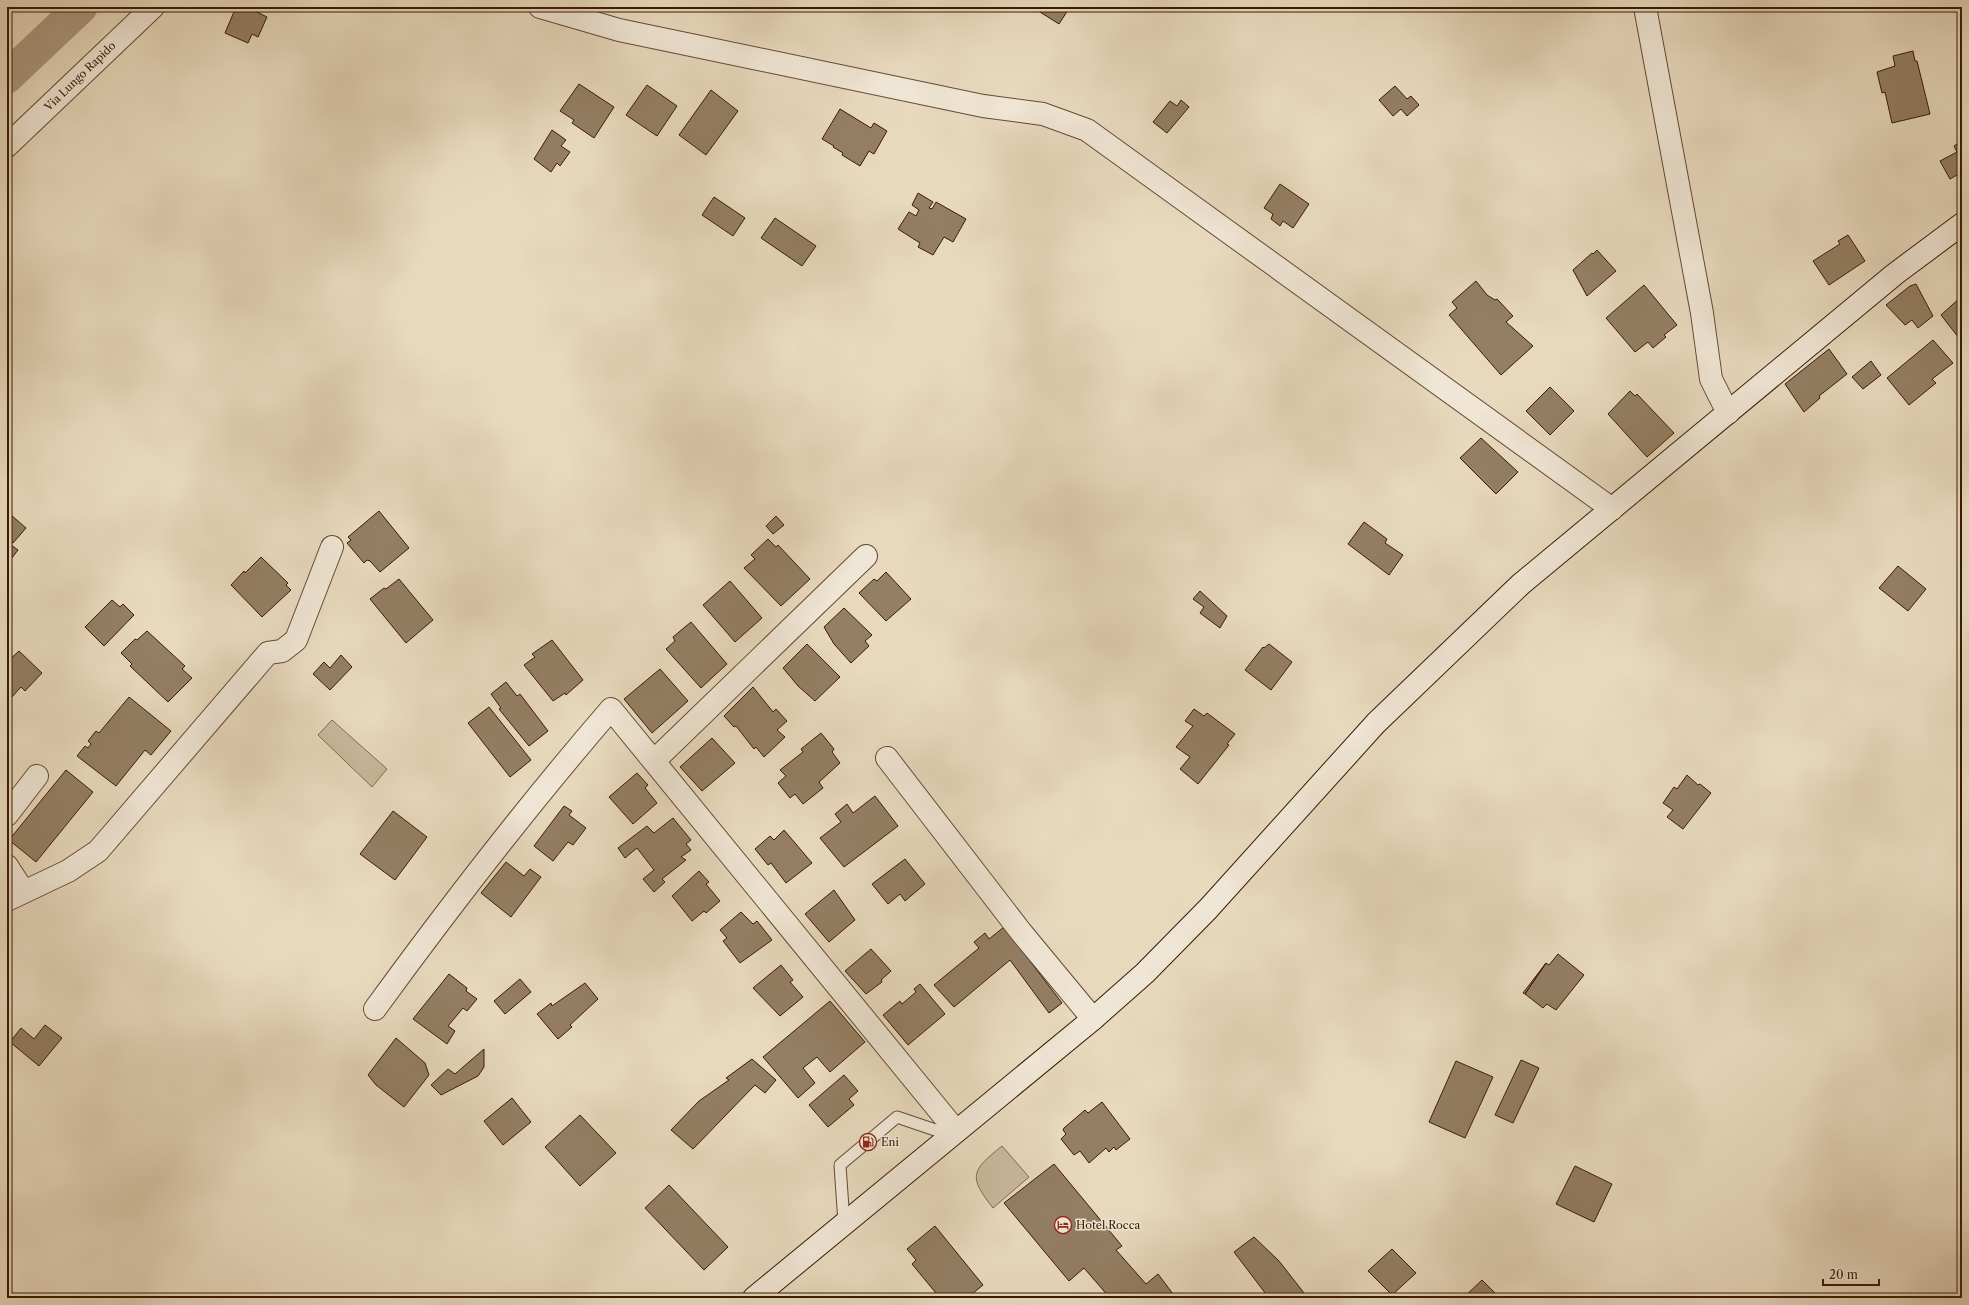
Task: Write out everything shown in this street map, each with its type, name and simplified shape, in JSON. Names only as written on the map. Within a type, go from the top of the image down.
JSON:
[{"type":"street","name":"Via Lungo Rapido","points":[[7,146],[153,7]]},
{"type":"street","points":[[540,7],[619,30],[983,106],[1043,114],[1087,130],[1612,509]]},
{"type":"street","points":[[1645,7],[1702,313],[1711,379],[1728,413]]},
{"type":"street","points":[[754,1298],[953,1133],[1093,1020],[1145,973],[1208,909],[1376,723],[1521,584],[1895,274],[1962,224]]},
{"type":"street","points":[[7,866],[16,896],[68,871],[98,851],[268,653],[282,651],[296,640],[332,547]]},
{"type":"street","points":[[654,760],[866,556]]},
{"type":"street","points":[[375,1008],[415,954],[549,782],[611,709],[654,760],[953,1133]]},
{"type":"street","points":[[887,758],[1021,932],[1093,1020]]},
{"type":"street","points":[[7,815],[37,776]]},
{"type":"lane","points":[[844,1223],[840,1165],[897,1117],[953,1133]]},
{"type":"shaded area","points":[[332,720],[387,769],[372,787],[318,735]]},
{"type":"shaded area","points":[[1002,1146],[1029,1177],[993,1208],[980,1188],[976,1174],[984,1162]]},
{"type":"building","points":[[236,7],[247,7],[267,17],[258,37],[252,34],[248,43],[225,33]]},
{"type":"building","points":[[1032,7],[1070,7],[1059,24]]},
{"type":"building","points":[[1913,51],[1915,61],[1917,61],[1930,114],[1892,123],[1885,92],[1882,93],[1877,72],[1895,66],[1893,56]]},
{"type":"building","points":[[579,84],[614,107],[594,138],[572,123],[574,120],[560,111]]},
{"type":"building","points":[[647,85],[677,106],[657,136],[626,115]]},
{"type":"building","points":[[1395,86],[1407,99],[1411,96],[1419,105],[1407,116],[1401,109],[1393,116],[1379,100]]},
{"type":"building","points":[[711,90],[738,111],[706,155],[679,135]]},
{"type":"building","points":[[1181,100],[1189,107],[1167,133],[1153,122],[1170,101],[1177,106]]},
{"type":"building","points":[[840,109],[871,128],[874,123],[887,131],[874,154],[869,151],[860,166],[842,155],[843,153],[822,139]]},
{"type":"building","points":[[552,130],[566,140],[561,146],[570,152],[560,166],[557,163],[551,172],[534,159]]},
{"type":"building","points":[[1962,141],[1962,172],[1950,179],[1940,161],[1957,152],[1954,146]]},
{"type":"building","points":[[1280,184],[1309,204],[1293,228],[1283,221],[1280,226],[1271,219],[1273,214],[1264,208]]},
{"type":"building","points":[[918,193],[933,202],[929,208],[932,209],[936,202],[966,219],[953,242],[944,237],[933,255],[918,247],[920,243],[898,229],[909,212],[916,216],[919,210],[912,205]]},
{"type":"building","points":[[714,197],[745,218],[733,236],[702,215]]},
{"type":"building","points":[[775,218],[816,246],[802,266],[761,238]]},
{"type":"building","points":[[1848,235],[1865,261],[1829,285],[1813,261],[1840,244],[1838,241]]},
{"type":"building","points":[[1597,250],[1616,271],[1587,296],[1573,270]]},
{"type":"building","points":[[1476,281],[1487,295],[1495,300],[1497,299],[1513,316],[1506,322],[1533,346],[1501,375],[1449,315],[1457,308],[1452,302]]},
{"type":"building","points":[[1916,284],[1933,316],[1918,328],[1912,320],[1905,325],[1886,305],[1910,286]]},
{"type":"building","points":[[1644,285],[1677,325],[1664,335],[1666,337],[1653,348],[1648,342],[1635,352],[1606,318]]},
{"type":"building","points":[[1962,296],[1962,342],[1941,315]]},
{"type":"building","points":[[1933,340],[1953,363],[1932,379],[1936,383],[1909,405],[1887,378]]},
{"type":"building","points":[[1829,349],[1847,374],[1819,396],[1820,398],[1804,412],[1785,384]]},
{"type":"building","points":[[1871,361],[1881,375],[1863,389],[1852,377]]},
{"type":"building","points":[[1550,387],[1574,411],[1550,435],[1526,411]]},
{"type":"building","points":[[1630,391],[1635,396],[1637,394],[1674,433],[1647,457],[1608,414]]},
{"type":"building","points":[[1481,438],[1518,472],[1496,494],[1460,458]]},
{"type":"building","points":[[379,511],[409,548],[380,572],[370,561],[367,560],[364,563],[347,543],[351,540],[348,537]]},
{"type":"building","points":[[11,515],[26,528],[13,543],[7,538],[7,520]]},
{"type":"building","points":[[776,516],[784,525],[773,534],[766,526]]},
{"type":"building","points":[[1364,522],[1387,539],[1385,543],[1403,555],[1389,575],[1348,544]]},
{"type":"building","points":[[768,539],[776,547],[778,545],[810,579],[781,606],[744,568],[755,559],[751,555]]},
{"type":"building","points":[[7,542],[18,550],[8,563],[7,562]]},
{"type":"building","points":[[261,557],[288,583],[286,585],[291,590],[262,617],[231,585],[244,571],[245,573]]},
{"type":"building","points":[[1898,566],[1926,589],[1908,611],[1879,588]]},
{"type":"building","points":[[886,572],[911,599],[886,621],[859,593],[874,579],[877,581]]},
{"type":"building","points":[[399,579],[433,620],[406,643],[370,599]]},
{"type":"building","points":[[730,581],[762,618],[735,642],[703,605]]},
{"type":"building","points":[[1200,591],[1227,616],[1220,628],[1200,613],[1204,607],[1193,599]]},
{"type":"building","points":[[112,600],[120,607],[123,604],[134,615],[104,646],[85,627]]},
{"type":"building","points":[[844,608],[872,635],[865,641],[869,646],[851,663],[834,644],[824,627]]},
{"type":"building","points":[[691,622],[727,664],[701,688],[666,649],[675,641],[673,637]]},
{"type":"building","points":[[147,631],[185,666],[182,669],[192,678],[168,702],[130,666],[132,664],[121,653],[135,639],[137,640]]},
{"type":"building","points":[[552,640],[583,680],[566,695],[565,693],[553,701],[524,665],[535,657],[532,654]]},
{"type":"building","points":[[807,644],[840,677],[815,701],[798,686],[783,668]]},
{"type":"building","points":[[1269,644],[1292,662],[1271,690],[1245,670],[1263,647],[1264,648]]},
{"type":"building","points":[[19,651],[42,673],[25,691],[21,687],[11,698],[7,694],[7,662]]},
{"type":"building","points":[[341,655],[352,667],[330,690],[313,674],[324,662],[330,668]]},
{"type":"building","points":[[660,669],[688,701],[652,733],[624,699]]},
{"type":"building","points":[[506,682],[517,696],[520,694],[548,731],[529,746],[499,709],[501,708],[491,694]]},
{"type":"building","points":[[753,687],[773,712],[776,709],[787,721],[777,730],[785,737],[764,757],[756,747],[754,749],[736,726],[734,727],[724,716]]},
{"type":"building","points":[[129,697],[171,731],[151,755],[145,750],[116,786],[77,756],[85,746],[88,748],[91,744],[88,741],[96,731],[99,733]]},
{"type":"building","points":[[489,707],[531,760],[510,777],[468,723]]},
{"type":"building","points":[[1194,709],[1204,716],[1207,713],[1235,734],[1227,744],[1229,745],[1198,784],[1180,769],[1190,757],[1176,747],[1193,726],[1185,721]]},
{"type":"building","points":[[821,733],[834,749],[832,752],[840,763],[819,782],[823,788],[803,804],[795,794],[790,798],[778,783],[786,776],[780,770],[803,752],[801,749]]},
{"type":"building","points":[[712,738],[735,763],[702,791],[680,767]]},
{"type":"building","points":[[66,770],[93,792],[36,862],[9,840]]},
{"type":"building","points":[[637,773],[648,785],[645,788],[657,803],[633,824],[609,797]]},
{"type":"building","points":[[1687,775],[1698,785],[1700,784],[1711,793],[1683,829],[1667,817],[1673,810],[1663,803],[1674,787],[1677,789]]},
{"type":"building","points":[[875,796],[898,826],[844,867],[820,838],[841,822],[835,814],[847,804],[853,813]]},
{"type":"building","points":[[564,806],[572,811],[569,815],[586,828],[573,845],[568,842],[553,861],[534,846]]},
{"type":"building","points":[[393,811],[427,837],[395,880],[360,854]]},
{"type":"building","points":[[673,818],[691,840],[686,844],[691,850],[681,857],[686,860],[662,879],[665,882],[654,892],[643,879],[654,870],[637,848],[625,858],[618,848],[647,826],[654,833]]},
{"type":"building","points":[[784,830],[812,863],[786,883],[771,863],[768,865],[755,849],[770,836],[774,840]]},
{"type":"building","points":[[905,859],[925,884],[905,901],[900,894],[888,904],[872,884]]},
{"type":"building","points":[[506,862],[524,876],[530,869],[541,877],[511,917],[481,893]]},
{"type":"building","points":[[699,871],[709,882],[706,884],[720,901],[706,913],[704,911],[692,921],[672,896]]},
{"type":"building","points":[[834,890],[855,920],[829,942],[805,914]]},
{"type":"building","points":[[741,912],[753,924],[757,921],[772,940],[740,963],[723,941],[727,938],[720,930]]},
{"type":"building","points":[[1004,927],[1062,1003],[1049,1013],[1010,960],[954,1007],[934,985],[979,948],[974,942],[985,933],[989,939]]},
{"type":"building","points":[[871,949],[891,971],[881,980],[882,982],[866,994],[845,971]]},
{"type":"building","points":[[1558,954],[1584,975],[1556,1010],[1547,1004],[1543,1008],[1525,994],[1546,963],[1549,965]]},
{"type":"building","points":[[1546,963],[1525,994],[1523,993]]},
{"type":"building","points":[[781,965],[793,980],[790,982],[803,997],[780,1016],[753,988]]},
{"type":"building","points":[[449,974],[467,988],[466,991],[477,999],[467,1011],[463,1008],[448,1026],[455,1031],[447,1044],[413,1019]]},
{"type":"building","points":[[520,979],[531,992],[505,1014],[494,1001]]},
{"type":"building","points":[[585,983],[598,999],[570,1025],[572,1027],[558,1039],[537,1014],[551,1003],[552,1006]]},
{"type":"building","points":[[920,984],[945,1014],[908,1045],[883,1015],[900,1001],[902,1004],[916,992],[914,989]]},
{"type":"building","points":[[830,1001],[865,1042],[830,1072],[817,1057],[803,1068],[815,1083],[798,1098],[763,1057]]},
{"type":"building","points":[[45,1025],[62,1038],[39,1066],[10,1042],[21,1028],[34,1039]]},
{"type":"building","points":[[396,1038],[425,1063],[429,1075],[404,1107],[376,1085],[368,1075]]},
{"type":"building","points":[[484,1049],[484,1067],[478,1076],[441,1095],[431,1085],[448,1069],[455,1074]]},
{"type":"building","points":[[752,1059],[776,1080],[765,1093],[755,1085],[693,1149],[671,1130],[699,1101],[729,1080],[726,1078]]},
{"type":"building","points":[[1521,1060],[1539,1068],[1513,1123],[1495,1115]]},
{"type":"building","points":[[1456,1061],[1493,1077],[1465,1138],[1429,1122]]},
{"type":"building","points":[[844,1075],[858,1091],[849,1099],[854,1105],[828,1127],[809,1105]]},
{"type":"building","points":[[512,1098],[531,1122],[503,1145],[484,1121]]},
{"type":"building","points":[[1102,1102],[1130,1139],[1116,1150],[1114,1147],[1109,1152],[1106,1148],[1089,1163],[1080,1151],[1074,1155],[1061,1139],[1066,1134],[1063,1130],[1064,1128],[1085,1110],[1088,1113]]},
{"type":"building","points":[[580,1115],[616,1153],[580,1186],[545,1147]]},
{"type":"building","name":"Hotel Rocca","points":[[1054,1164],[1122,1246],[1116,1250],[1146,1284],[1158,1274],[1176,1298],[1110,1298],[1084,1268],[1069,1281],[1004,1203]]},
{"type":"building","points":[[1575,1166],[1612,1184],[1594,1222],[1556,1204]]},
{"type":"building","points":[[669,1185],[728,1247],[704,1270],[645,1208]]},
{"type":"building","points":[[935,1226],[983,1285],[967,1298],[940,1298],[912,1264],[916,1260],[907,1249]]},
{"type":"building","points":[[1254,1237],[1279,1261],[1308,1298],[1269,1298],[1234,1252]]},
{"type":"building","points":[[1392,1249],[1416,1273],[1392,1295],[1368,1271]]},
{"type":"building","points":[[1482,1280],[1500,1298],[1463,1298]]},
{"type":"waterway","points":[[7,77],[81,7]]},
{"type":"place","name":"Eni","points":[[868,1142]]},
{"type":"place","name":"Hotel Rocca","points":[[1063,1225]]}]
